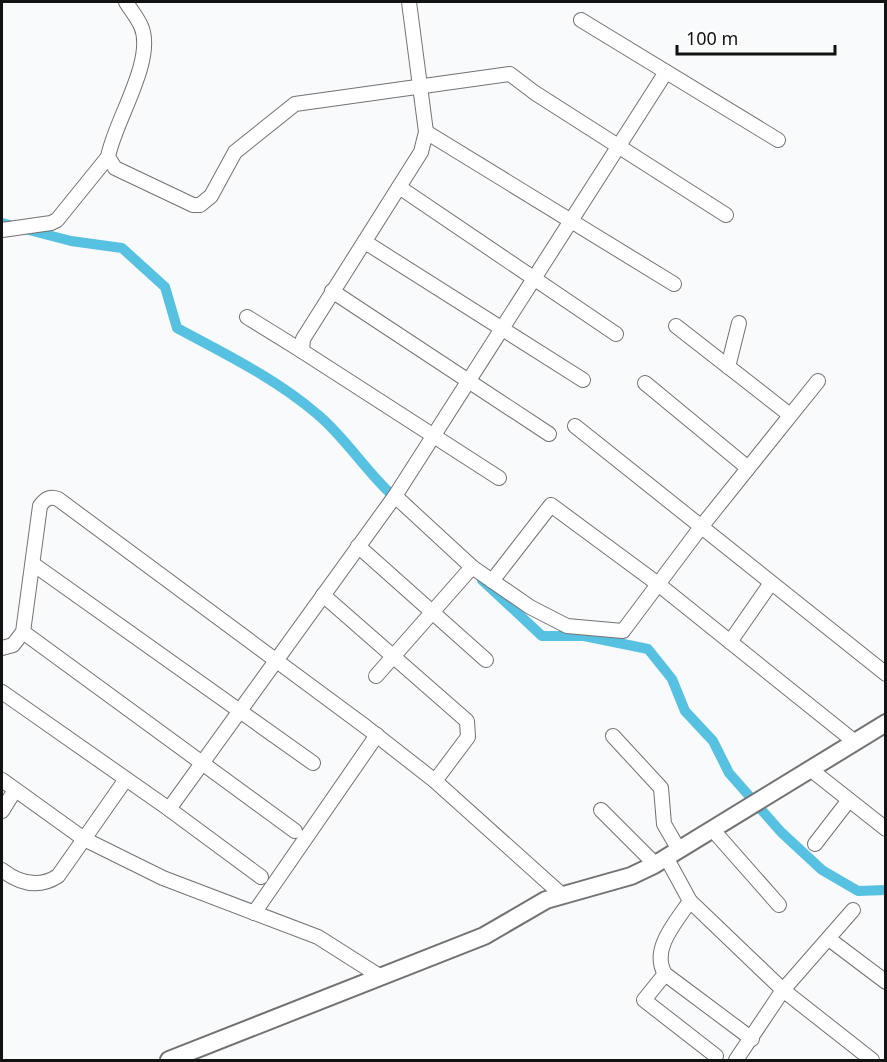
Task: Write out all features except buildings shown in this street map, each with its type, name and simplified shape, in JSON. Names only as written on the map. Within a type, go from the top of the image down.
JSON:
[{"type":"street","points":[[6,230],[57,220],[108,157],[136,82],[143,44],[141,26],[126,2]]},
{"type":"street","points":[[302,351],[303,339],[421,152],[426,132],[409,2]]},
{"type":"street","points":[[581,20],[778,140]]},
{"type":"street","points":[[169,809],[435,437],[666,72]]},
{"type":"street","points":[[108,157],[115,168],[193,205],[200,205],[212,196],[235,152],[288,107],[510,74],[534,93],[620,145],[726,215]]},
{"type":"street","points":[[426,132],[674,284]]},
{"type":"street","points":[[399,188],[616,334]]},
{"type":"street","points":[[365,242],[583,380]]},
{"type":"street","points":[[332,291],[549,434]]},
{"type":"street","points":[[247,317],[499,478]]},
{"type":"street","points":[[728,367],[739,323]]},
{"type":"street","points":[[676,326],[790,416]]},
{"type":"street","points":[[395,496],[472,567],[530,606],[567,626],[612,632],[622,631],[701,527],[818,381]]},
{"type":"street","points":[[645,383],[748,468]]},
{"type":"street","points":[[575,426],[885,674]]},
{"type":"street","points":[[2,650],[13,645],[23,632],[40,506],[52,497],[377,735],[435,781],[562,895]]},
{"type":"street","points":[[492,581],[551,505],[658,584],[855,742]]},
{"type":"street","points":[[358,546],[486,660]]},
{"type":"street","points":[[33,564],[313,763]]},
{"type":"street","points":[[376,676],[472,567]]},
{"type":"street","points":[[730,642],[771,583]]},
{"type":"street","points":[[323,595],[467,721],[468,737],[435,781]]},
{"type":"street","points":[[23,632],[295,831]]},
{"type":"street","points":[[2,692],[169,809],[261,877]]},
{"type":"street","points":[[170,1060],[501,928],[546,900],[631,876],[667,857],[885,723]]},
{"type":"street","points":[[254,913],[377,735]]},
{"type":"street","points":[[613,736],[661,788],[667,857],[690,901],[783,990],[872,1060]]},
{"type":"street","points":[[810,769],[885,830]]},
{"type":"street","points":[[2,870],[21,882],[45,882],[58,876],[126,779]]},
{"type":"street","points":[[2,780],[84,839],[163,878],[318,937],[381,977]]},
{"type":"street","points":[[2,811],[15,790]]},
{"type":"street","points":[[816,844],[849,800]]},
{"type":"street","points":[[601,810],[621,834],[667,857]]},
{"type":"street","points":[[712,829],[779,905]]},
{"type":"street","points":[[690,901],[661,948],[660,966],[665,974],[752,1039]]},
{"type":"street","points":[[736,1060],[783,990],[853,910]]},
{"type":"street","points":[[829,939],[885,982]]},
{"type":"street","points":[[665,974],[644,1000],[717,1059]]},
{"type":"waterway","points":[[2,223],[71,241],[122,248],[165,287],[177,328],[249,367],[301,401],[327,422],[392,495]]},
{"type":"waterway","points":[[482,580],[542,636],[584,636],[648,649],[672,679],[685,711],[713,741],[729,773],[781,832],[822,870],[858,891],[886,890]]}]
